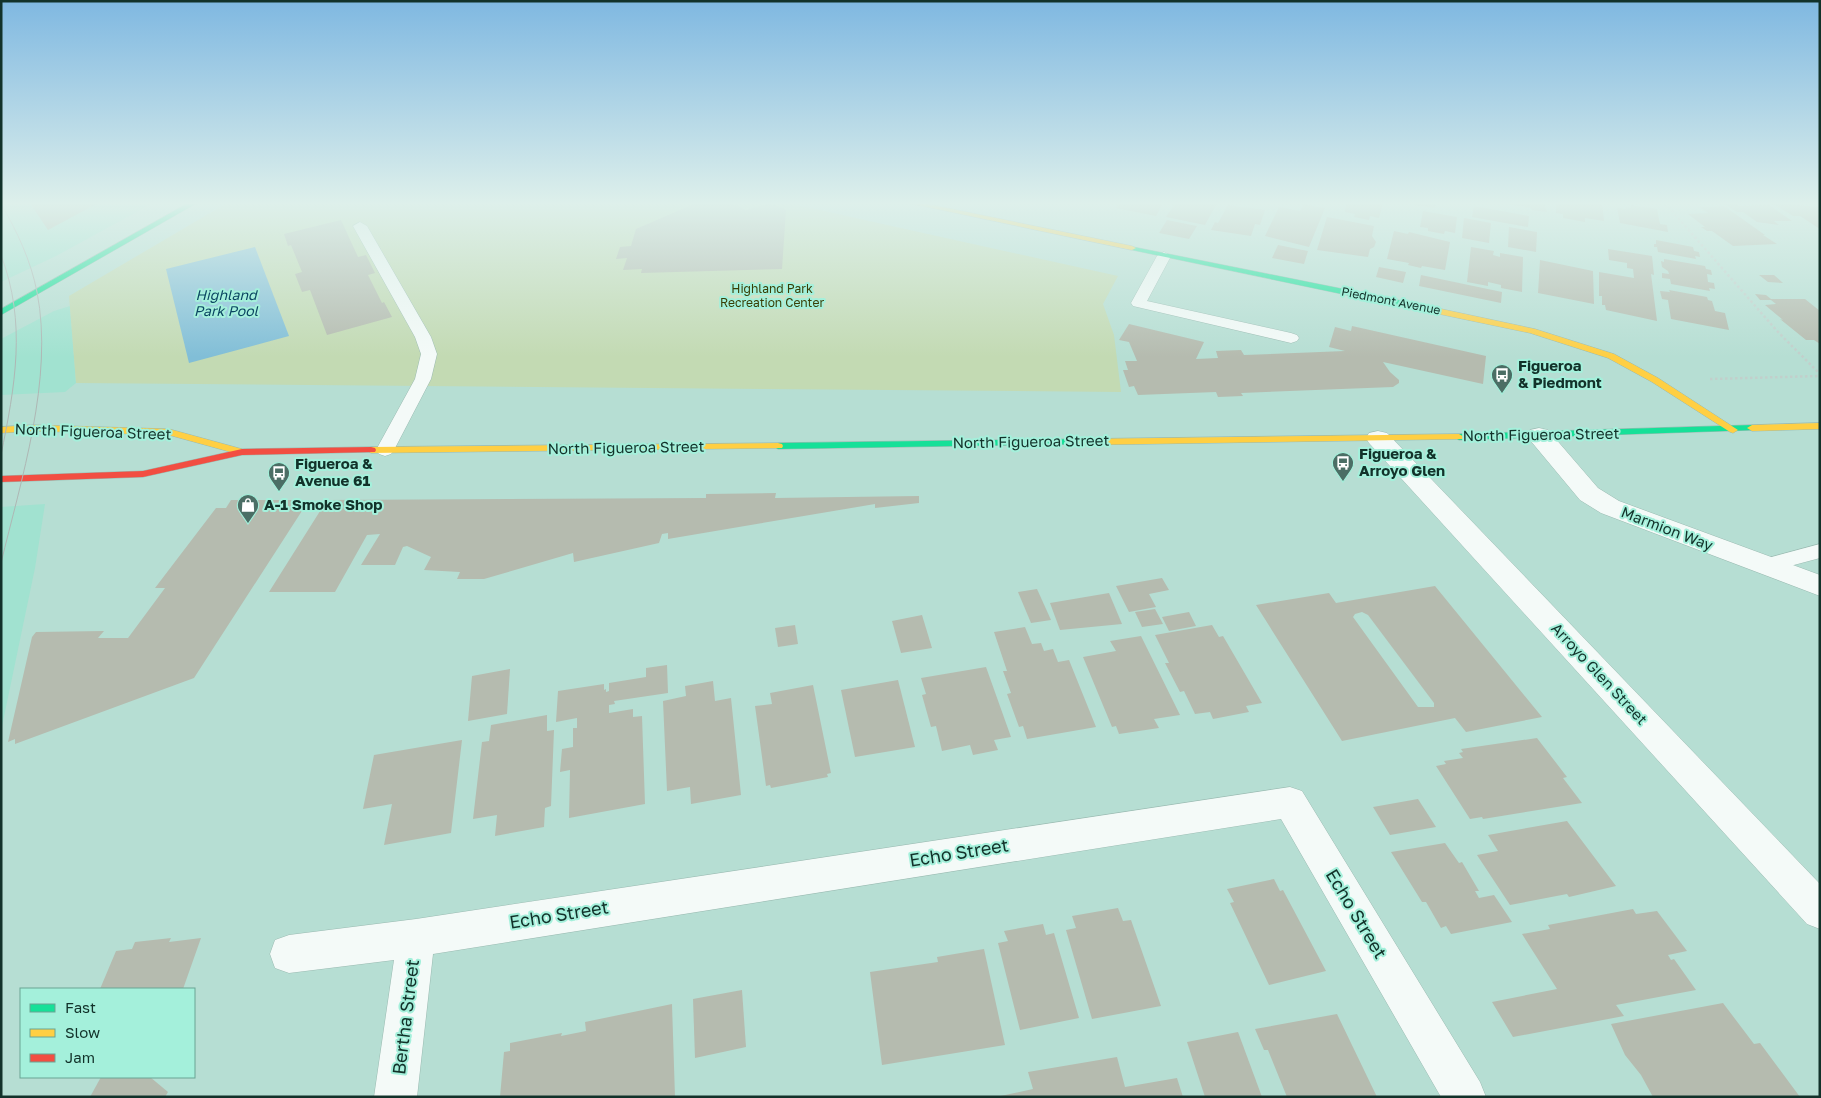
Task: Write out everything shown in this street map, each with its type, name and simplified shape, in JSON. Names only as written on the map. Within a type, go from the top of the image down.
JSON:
[{"type":"main road","points":[[1,313],[104,254]]},
{"type":"main road","name":"Piedmont Avenue","points":[[1156,254],[1532,331],[1611,356],[1655,380],[1733,430]]},
{"type":"main road","name":"North Figueroa Street","points":[[1,479],[143,474],[242,452],[1378,438],[1733,430],[1820,426]]},
{"type":"main road","name":"North Figueroa Street","points":[[1,430],[33,428],[169,432],[242,452]]},
{"type":"street","name":"Marmion Way","points":[[1539,435],[1589,494],[1610,507],[1820,586]]},
{"type":"street","name":"Arroyo Glen Street","points":[[1378,438],[1820,911]]},
{"type":"street","name":"Echo Street","points":[[289,954],[416,938],[1290,802],[1465,1097]]},
{"type":"street","name":"Bertha Street","points":[[395,1097],[416,938]]},
{"type":"lane","points":[[376,254],[423,337],[429,354],[422,379],[385,450]]},
{"type":"lane","points":[[1164,256],[1138,302],[1291,338]]},
{"type":"lane","points":[[1764,566],[1820,551]]},
{"type":"path","points":[[1710,254],[1805,362],[1820,375]]},
{"type":"path","points":[[1655,380],[1820,375]]},
{"type":"shaded area","points":[[1,254],[59,254],[56,256],[1,282]]},
{"type":"shaded area","points":[[70,306],[76,383],[65,392],[1,395],[1,339],[54,311]]},
{"type":"shaded area","points":[[45,504],[35,568],[1,731],[1,507]]},
{"type":"green space","name":"Highland Park Recreation Center","points":[[140,254],[1020,254],[1118,276],[1103,304],[1114,335],[1121,392],[76,383],[69,296]]},
{"type":"water","name":"Highland Park Pool","points":[[226,254],[258,254],[289,336],[189,363],[166,269]]},
{"type":"building","points":[[295,254],[357,254],[358,257],[366,255],[375,273],[368,275],[382,303],[384,302],[392,317],[327,335],[310,290],[302,292],[295,274],[302,272]]},
{"type":"building","points":[[618,254],[783,254],[782,269],[641,273],[642,269],[623,270],[627,258],[616,259]]},
{"type":"building","points":[[1274,254],[1307,254],[1304,264],[1272,258]]},
{"type":"building","points":[[1348,254],[1369,254],[1368,257]]},
{"type":"building","points":[[1388,254],[1448,254],[1445,270],[1422,266],[1421,268],[1408,265],[1409,263],[1387,259]]},
{"type":"building","points":[[1470,254],[1493,254],[1500,257],[1500,254],[1507,254],[1523,257],[1522,292],[1501,288],[1501,285],[1488,282],[1488,286],[1467,282]]},
{"type":"building","points":[[1608,254],[1652,256],[1654,275],[1651,274],[1657,321],[1606,310],[1605,305],[1602,305],[1602,296],[1599,296],[1599,272],[1634,278],[1633,269],[1627,268],[1627,263],[1609,260]]},
{"type":"building","points":[[1670,254],[1699,254],[1700,257],[1695,256],[1696,259]]},
{"type":"building","points":[[1664,259],[1705,266],[1706,269],[1711,270],[1712,275],[1707,274],[1708,282],[1714,283],[1715,289],[1709,288],[1710,291],[1671,284],[1670,279],[1662,278],[1662,273],[1669,274],[1662,267],[1661,261],[1664,262]]},
{"type":"building","points":[[1540,260],[1593,271],[1594,304],[1538,293]]},
{"type":"building","points":[[1379,267],[1406,272],[1403,283],[1376,277]]},
{"type":"building","points":[[1421,275],[1502,292],[1501,303],[1419,286]]},
{"type":"building","points":[[1759,275],[1774,275],[1783,283],[1768,282]]},
{"type":"building","points":[[1669,290],[1707,297],[1708,300],[1712,301],[1715,311],[1725,313],[1729,330],[1671,319],[1668,300],[1662,299],[1660,291],[1670,292]]},
{"type":"building","points":[[1755,294],[1766,295],[1771,299],[1805,299],[1820,311],[1820,344],[1814,340],[1806,340],[1765,305],[1776,304],[1771,300],[1760,300]]},
{"type":"building","points":[[1129,324],[1204,342],[1196,359],[1218,358],[1216,351],[1241,350],[1244,355],[1345,351],[1329,347],[1335,327],[1351,331],[1352,326],[1486,356],[1483,384],[1383,362],[1399,380],[1399,383],[1393,387],[1241,393],[1243,396],[1218,397],[1216,392],[1138,395],[1134,386],[1129,387],[1123,370],[1128,370],[1125,361],[1137,361],[1129,342],[1119,340]]},
{"type":"building","points":[[776,493],[775,498],[919,496],[919,503],[875,508],[875,504],[668,539],[668,533],[662,534],[659,543],[574,562],[573,553],[484,579],[457,579],[460,572],[424,570],[431,557],[407,546],[403,547],[395,565],[361,565],[380,534],[367,535],[335,592],[269,592],[327,500],[706,498],[706,494]]},
{"type":"building","points":[[231,500],[309,500],[194,678],[15,744],[15,739],[8,742],[32,637],[36,632],[104,631],[98,638],[128,638],[165,588],[155,588],[216,508],[226,508]]},
{"type":"building","points":[[1162,578],[1169,590],[1149,594],[1156,607],[1129,612],[1116,586]]},
{"type":"building","points":[[1435,586],[1542,717],[1466,732],[1455,718],[1342,741],[1256,605],[1329,593],[1336,603]],"holes":[[[1362,612],[1368,615],[1434,703],[1434,707],[1418,707],[1353,617],[1355,614]]]},
{"type":"building","points":[[1037,589],[1051,620],[1031,623],[1018,592]]},
{"type":"building","points":[[1109,593],[1122,624],[1060,630],[1050,603]]},
{"type":"building","points":[[1155,609],[1163,624],[1142,627],[1135,612]]},
{"type":"building","points":[[1189,612],[1196,626],[1169,631],[1162,617]]},
{"type":"building","points":[[922,615],[932,648],[901,653],[892,621]]},
{"type":"building","points":[[795,625],[798,644],[778,647],[775,628]]},
{"type":"building","points":[[1212,625],[1219,637],[1223,636],[1262,703],[1246,706],[1249,712],[1213,719],[1210,712],[1195,714],[1184,691],[1180,692],[1165,663],[1169,663],[1155,635]]},
{"type":"building","points":[[1025,627],[1032,644],[1041,643],[1044,651],[1053,649],[1058,662],[1069,660],[1096,727],[1027,739],[1023,726],[1019,727],[1007,694],[1011,693],[1003,671],[1007,671],[994,632]]},
{"type":"building","points":[[1141,636],[1180,715],[1154,719],[1159,728],[1119,734],[1116,726],[1112,727],[1083,657],[1116,651],[1110,641]]},
{"type":"building","points":[[667,665],[668,693],[614,701],[615,704],[609,705],[609,713],[633,709],[633,717],[642,716],[645,804],[569,818],[570,770],[560,772],[562,749],[573,747],[573,728],[577,728],[577,718],[556,722],[558,691],[604,684],[606,692],[609,691],[609,683],[646,677],[646,668]]},
{"type":"building","points":[[986,667],[1011,737],[994,740],[998,750],[973,755],[970,745],[942,751],[936,726],[931,727],[922,695],[926,694],[921,678]]},
{"type":"building","points":[[510,669],[507,714],[468,721],[472,676]]},
{"type":"building","points":[[898,680],[915,747],[855,757],[841,690]]},
{"type":"building","points":[[713,681],[715,701],[731,698],[741,795],[691,804],[690,787],[667,791],[663,701],[686,696],[685,686]]},
{"type":"building","points":[[813,685],[831,773],[827,774],[828,777],[771,788],[770,785],[766,786],[755,706],[772,704],[770,693]]},
{"type":"building","points":[[547,715],[547,731],[554,730],[551,806],[545,808],[544,827],[495,836],[497,815],[473,819],[482,742],[489,741],[491,725]]},
{"type":"building","points":[[1537,738],[1567,777],[1563,778],[1582,803],[1483,819],[1482,817],[1470,819],[1436,766],[1446,764],[1444,761],[1463,758],[1459,753],[1463,752],[1461,749]]},
{"type":"building","points":[[462,740],[451,833],[384,845],[392,804],[363,809],[374,755]]},
{"type":"building","points":[[1418,799],[1436,827],[1390,835],[1373,807]]},
{"type":"building","points":[[1567,821],[1616,886],[1569,897],[1567,894],[1510,905],[1477,855],[1498,851],[1488,835]]},
{"type":"building","points":[[1445,843],[1459,863],[1462,862],[1479,891],[1475,891],[1479,898],[1494,895],[1512,922],[1451,934],[1446,926],[1441,928],[1426,902],[1422,902],[1391,852]]},
{"type":"building","points":[[1274,879],[1280,891],[1283,890],[1326,971],[1269,985],[1230,903],[1234,902],[1227,889]]},
{"type":"building","points":[[1118,908],[1123,921],[1131,920],[1161,1006],[1092,1019],[1066,930],[1076,928],[1072,916]]},
{"type":"building","points":[[1633,909],[1636,914],[1657,911],[1687,951],[1668,955],[1671,960],[1674,959],[1696,990],[1616,1005],[1624,1016],[1513,1037],[1492,1002],[1557,989],[1522,934],[1550,929],[1548,925]]},
{"type":"building","points":[[1043,924],[1046,935],[1054,933],[1079,1018],[1020,1030],[998,943],[1008,941],[1004,931]]},
{"type":"building","points":[[171,938],[169,942],[201,938],[183,988],[100,988],[116,951],[132,949],[135,942]]},
{"type":"building","points":[[984,949],[1005,1045],[882,1065],[870,972],[938,962],[937,957]]},
{"type":"building","points":[[742,990],[746,1047],[695,1058],[693,999]]},
{"type":"building","points":[[1723,1003],[1754,1044],[1760,1043],[1800,1097],[1653,1097],[1641,1075],[1625,1055],[1611,1024]]},
{"type":"building","points":[[672,1004],[675,1097],[500,1097],[504,1052],[510,1051],[510,1043],[562,1033],[561,1036],[586,1031],[585,1022]]},
{"type":"building","points":[[1337,1014],[1377,1097],[1287,1097],[1268,1050],[1264,1050],[1255,1029]]},
{"type":"building","points":[[1238,1032],[1262,1097],[1205,1097],[1187,1042]]},
{"type":"building","points":[[1117,1057],[1125,1087],[1177,1078],[1183,1097],[996,1097],[1033,1089],[1028,1072]]},
{"type":"building","points":[[100,1078],[151,1078],[168,1092],[165,1097],[90,1097]]},
{"type":"tram line","points":[[1,563],[33,429],[41,359],[41,325],[37,292],[26,254]]},
{"type":"tram line","points":[[1,255],[9,280],[16,330],[14,379],[1,455]]},
{"type":"traffic: fast","points":[[1,313],[104,254]]},
{"type":"traffic: fast","points":[[1162,254],[1418,307]]},
{"type":"traffic: fast","points":[[1459,437],[1752,428]]},
{"type":"traffic: fast","points":[[778,446],[1082,442]]},
{"type":"traffic: slow","points":[[1418,307],[1532,331],[1611,356],[1655,380],[1733,430]]},
{"type":"traffic: slow","points":[[1752,428],[1820,426]]},
{"type":"traffic: slow","points":[[1,430],[33,428],[169,432],[238,451]]},
{"type":"traffic: slow","points":[[1082,442],[1459,437]]},
{"type":"traffic: slow","points":[[371,450],[778,446]]},
{"type":"traffic: jam","points":[[1,479],[143,474],[242,452],[371,450]]},
{"type":"place","name":"Figueroa & Piedmont","points":[[1502,394]]},
{"type":"place","name":"Figueroa & Arroyo Glen","points":[[1343,482]]},
{"type":"place","name":"Figueroa & Avenue 61","points":[[279,492]]},
{"type":"place","name":"A-1 Smoke Shop","points":[[248,524]]}]
